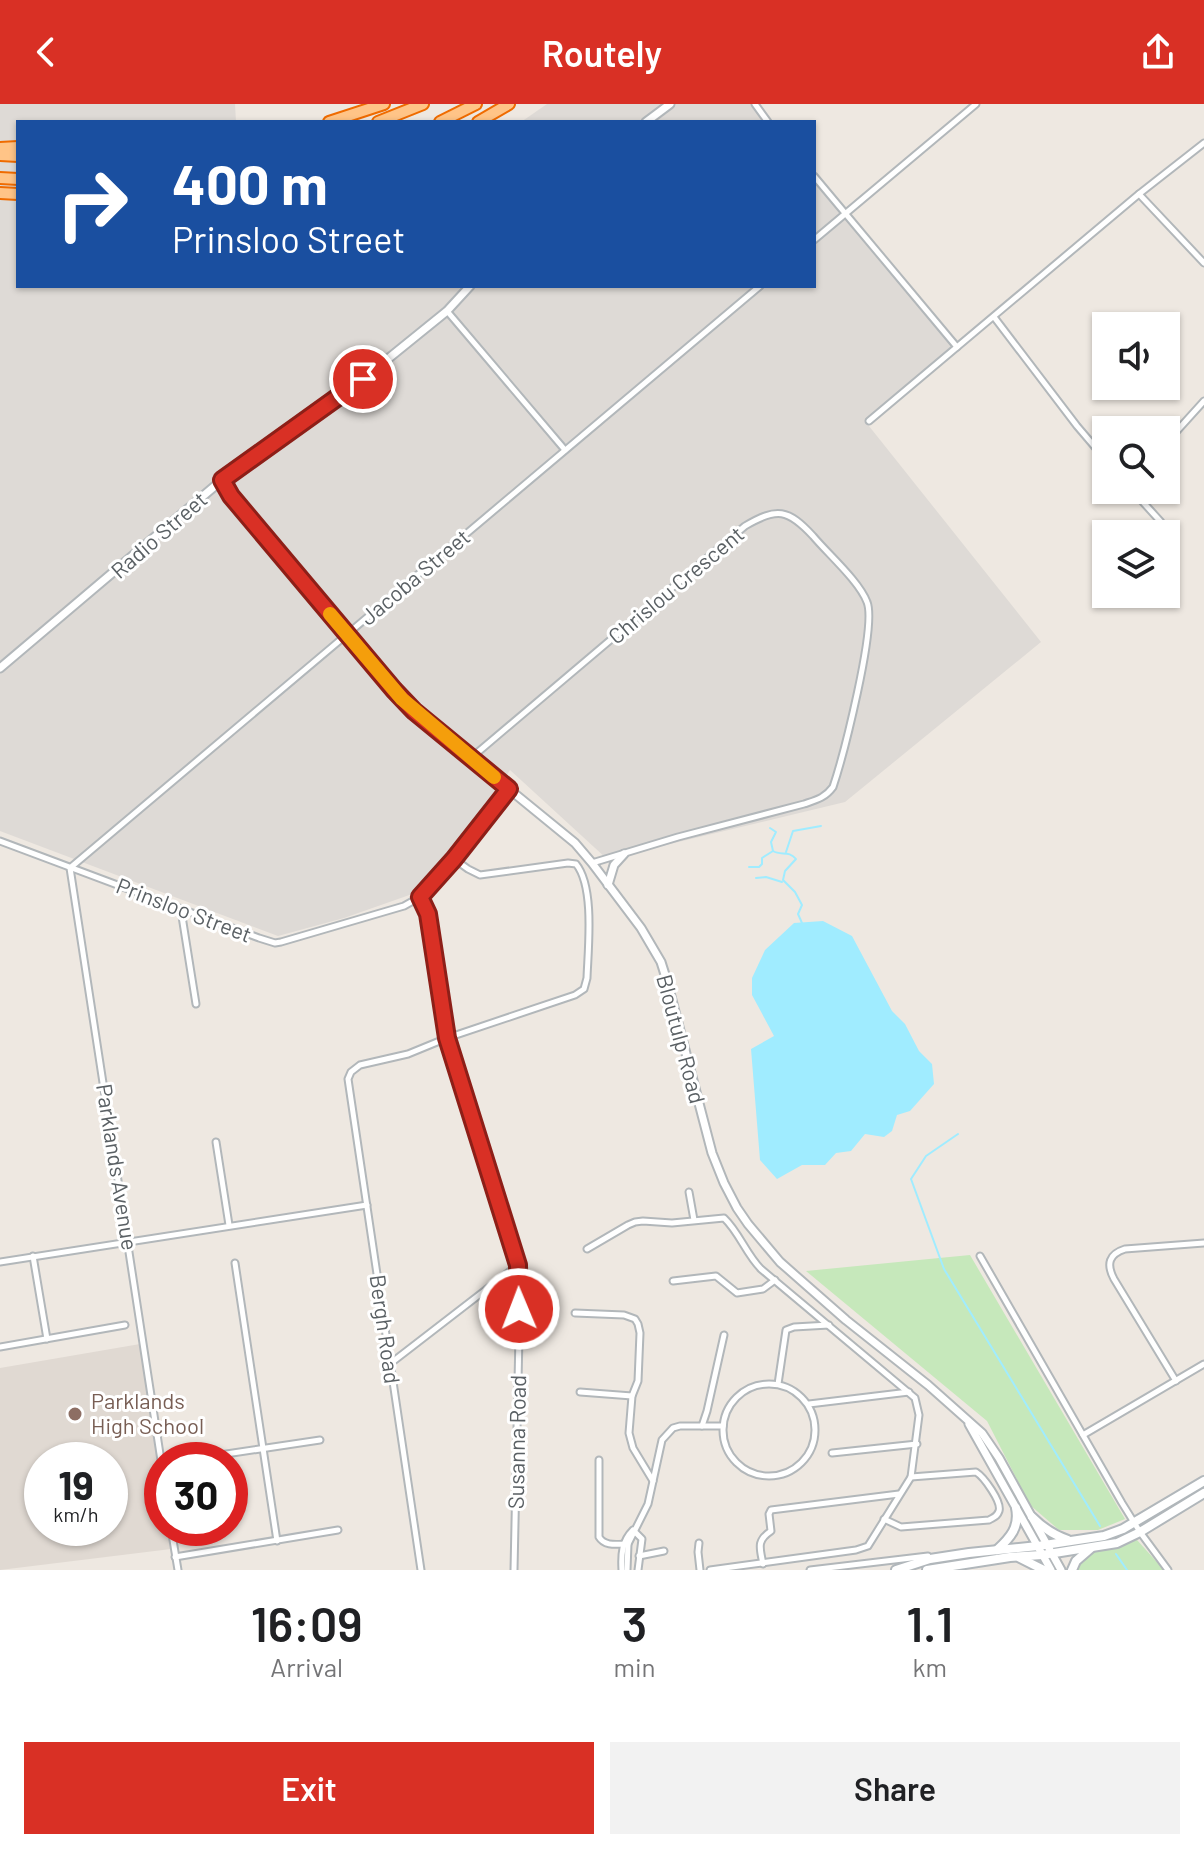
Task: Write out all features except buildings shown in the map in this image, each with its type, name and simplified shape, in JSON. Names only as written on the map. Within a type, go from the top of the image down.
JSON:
[{"type":"highway","points":[[335,120],[384,104]]},
{"type":"highway","points":[[383,120],[423,104]]},
{"type":"highway","points":[[444,120],[476,104]]},
{"type":"highway","points":[[481,120],[509,104]]},
{"type":"main road","points":[[1114,1538],[1134,1522],[1204,1481]]},
{"type":"main road","points":[[927,1570],[1095,1544],[1140,1532],[1204,1493]]},
{"type":"main road","points":[[996,1550],[1014,1531],[1018,1516],[1016,1508]]},
{"type":"main road","points":[[1032,1517],[1056,1536],[1095,1544]]},
{"type":"main road","points":[[896,1570],[930,1559],[996,1550],[1045,1550],[1071,1541]]},
{"type":"main road","points":[[1072,1570],[1076,1561],[1095,1544]]},
{"type":"main road","points":[[1010,1557],[1027,1560],[1044,1570]]},
{"type":"street","points":[[649,120],[670,104]]},
{"type":"street","points":[[816,238],[976,104]]},
{"type":"street","points":[[869,421],[1204,143]]},
{"type":"street","points":[[816,178],[957,347]]},
{"type":"street","points":[[1139,194],[1204,263]]},
{"type":"street","name":"Radio Street","points":[[0,668],[222,480],[354,386],[447,311],[468,288]]},
{"type":"street","name":"Jacoba Street","points":[[70,868],[758,288]]},
{"type":"street","points":[[447,311],[565,450]]},
{"type":"street","points":[[994,317],[1092,443]]},
{"type":"street","points":[[1180,428],[1204,401]]},
{"type":"street","name":"Bloutulp Road","points":[[222,480],[231,496],[402,699],[575,843],[592,863],[641,928],[661,962],[712,1153],[724,1183],[743,1216],[780,1262],[982,1433],[1032,1517],[1045,1550]]},
{"type":"street","points":[[1145,504],[1159,520]]},
{"type":"street","name":"Chrislou Crescent","points":[[471,758],[745,526],[774,513],[793,517],[853,580],[869,605],[870,619],[848,736],[833,787],[828,794],[812,802],[592,863]]},
{"type":"street","name":"Prinsloo Street","points":[[0,841],[275,943],[404,906],[420,897],[509,789]]},
{"type":"street","points":[[608,885],[614,865],[624,854]]},
{"type":"street","points":[[447,1038],[575,995],[584,989],[587,978],[589,922],[584,877],[579,867],[572,863],[485,875],[475,873],[454,859]]},
{"type":"street","name":"Parklands Avenue","points":[[70,868],[159,1442]]},
{"type":"street","name":"Susanna Road","points":[[420,897],[428,914],[447,1038],[518,1265],[514,1570]]},
{"type":"street","points":[[181,909],[196,1004]]},
{"type":"street","name":"Bergh Road","points":[[421,1570],[349,1075],[357,1066],[400,1057],[447,1038]]},
{"type":"street","points":[[216,1142],[229,1225]]},
{"type":"street","points":[[689,1192],[694,1220]]},
{"type":"street","points":[[0,1262],[367,1205]]},
{"type":"street","points":[[587,1249],[635,1222],[672,1223],[720,1218],[727,1221],[752,1260],[915,1398],[919,1415],[911,1477],[872,1543],[864,1548],[710,1570]]},
{"type":"street","points":[[1176,1381],[1114,1279],[1110,1260],[1115,1252],[1125,1249],[1204,1243]]},
{"type":"street","points":[[33,1256],[47,1339]]},
{"type":"street","points":[[980,1256],[1134,1522],[1168,1570]]},
{"type":"street","points":[[235,1263],[277,1541]]},
{"type":"street","points":[[391,1363],[518,1265]]},
{"type":"street","points":[[673,1281],[716,1276],[737,1293],[763,1289],[775,1280]]},
{"type":"street","points":[[575,1313],[624,1315],[635,1319],[640,1333],[638,1381],[632,1396],[629,1433],[633,1448],[653,1481]]},
{"type":"street","points":[[0,1347],[125,1325]]},
{"type":"street","points":[[778,1384],[786,1330],[830,1325]]},
{"type":"street","points":[[702,1426],[724,1335]]},
{"type":"street","points":[[1083,1435],[1204,1364]]},
{"type":"street","points":[[890,1394],[894,1379]]},
{"type":"street","points":[[778,1384],[790,1388],[809,1404],[815,1419],[816,1435],[811,1451],[802,1464],[788,1473],[772,1477],[756,1475],[742,1468],[730,1456],[724,1442],[723,1426],[735,1398],[748,1388],[778,1384]]},
{"type":"street","points":[[580,1392],[632,1396]]},
{"type":"street","points":[[809,1404],[909,1392]]},
{"type":"street","name":"Bloutulp Road","points":[[968,1422],[1016,1508],[1061,1570]]},
{"type":"street","points":[[625,1570],[626,1544],[648,1504],[658,1453],[666,1434],[680,1426],[723,1426]]},
{"type":"street","points":[[248,1450],[320,1440]]},
{"type":"street","points":[[832,1453],[917,1444]]},
{"type":"street","points":[[599,1460],[599,1537],[608,1544],[626,1544]]},
{"type":"street","points":[[884,1519],[901,1527],[989,1520],[999,1512],[999,1504],[983,1477],[976,1472],[911,1477]]},
{"type":"street","points":[[763,1564],[760,1542],[771,1531],[771,1510],[900,1494]]},
{"type":"street","points":[[882,1497],[890,1510]]},
{"type":"street","points":[[175,1557],[338,1530]]},
{"type":"street","points":[[635,1530],[642,1539],[638,1570]]},
{"type":"street","points":[[699,1543],[700,1570]]},
{"type":"street","points":[[173,1546],[178,1570]]},
{"type":"street","points":[[1045,1550],[1051,1570]]},
{"type":"street","points":[[639,1556],[664,1551]]},
{"type":"street","points":[[810,1570],[969,1553]]},
{"type":"shaded area","points":[[0,104],[235,104],[236,120],[16,120],[16,288],[816,288],[816,179],[952,346],[865,421],[1041,642],[845,802],[607,859],[510,770],[486,809],[418,892],[344,918],[278,936],[0,831]]},
{"type":"shaded area","points":[[547,104],[754,104],[767,120],[524,120]]},
{"type":"shaded area","name":"Parklands High School","points":[[140,1344],[155,1442],[144,1442],[144,1546],[171,1546],[171,1549],[0,1570],[0,1368]]},
{"type":"green space","points":[[970,1255],[1125,1519],[1098,1530],[1059,1530],[1030,1505],[987,1421],[806,1271]]},
{"type":"green space","points":[[1137,1540],[1164,1570],[1075,1568],[1089,1553]]},
{"type":"water","points":[[823,921],[852,936],[892,1011],[905,1024],[919,1051],[932,1064],[934,1084],[910,1111],[897,1115],[892,1131],[884,1137],[865,1134],[851,1151],[836,1153],[825,1165],[802,1165],[777,1179],[760,1160],[751,1049],[774,1036],[752,995],[752,978],[765,950],[794,923]]},
{"type":"waterway","points":[[786,852],[793,831],[821,826]]},
{"type":"waterway","points":[[770,828],[776,832],[771,842],[773,851],[796,859],[785,871],[783,880],[802,905],[798,914],[802,923]]},
{"type":"waterway","points":[[749,867],[759,867],[762,858],[773,851]]},
{"type":"waterway","points":[[756,878],[766,877],[782,882]]},
{"type":"waterway","points":[[958,1134],[926,1156],[911,1179],[944,1269],[1100,1526]]},
{"type":"waterway","points":[[1116,1554],[1127,1570]]},
{"type":"slow traffic","points":[[330,614],[414,711],[494,777]]},
{"type":"place","name":"Parklands High School","points":[[75,1414]]},
{"type":"route","points":[[363,379],[222,480],[231,496],[394,690],[414,711],[509,789],[420,897],[428,914],[447,1038],[518,1265],[519,1309]]}]
